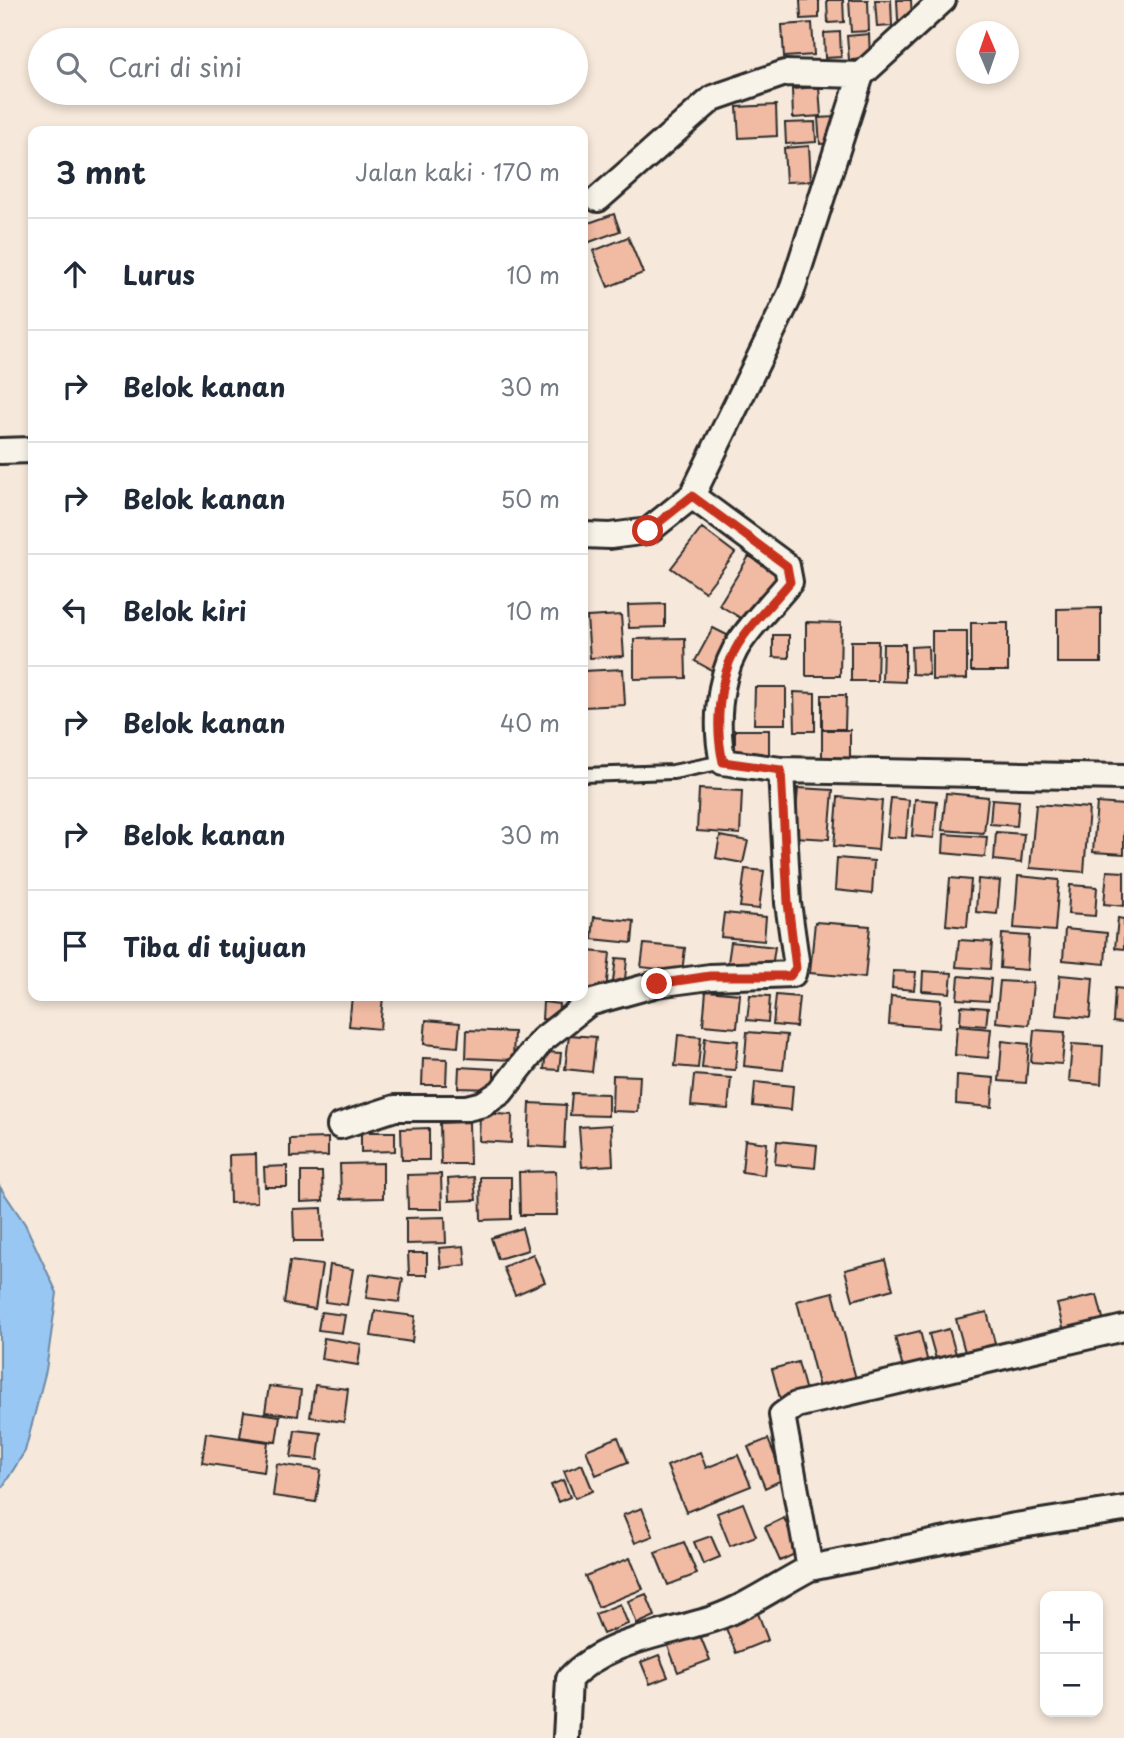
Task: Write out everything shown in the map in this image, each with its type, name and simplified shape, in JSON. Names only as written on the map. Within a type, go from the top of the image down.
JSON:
[{"type":"street","points":[[588,535],[610,536],[648,531],[692,496],[791,293],[861,75],[943,0]]},
{"type":"street","points":[[598,199],[713,98],[785,73],[861,75]]},
{"type":"street","points":[[0,451],[28,450]]},
{"type":"street","points":[[692,496],[787,566],[791,576],[790,582],[735,650],[723,690],[719,723],[723,762],[781,770],[1124,777]]},
{"type":"street","points":[[340,1126],[395,1108],[467,1108],[483,1104],[501,1091],[542,1040],[589,1003],[657,984],[710,976],[793,974],[796,960],[788,903],[781,770]]},
{"type":"street","points":[[810,1568],[782,1420],[784,1410],[1124,1328]]},
{"type":"street","points":[[566,1738],[569,1679],[580,1667],[602,1654],[647,1636],[717,1617],[810,1568],[1015,1526],[1124,1509]]},
{"type":"lane","points":[[588,775],[673,772],[723,762]]},
{"type":"water","points":[[0,1187],[25,1224],[57,1293],[46,1370],[25,1451],[0,1491]]},
{"type":"building","points":[[800,0],[819,0],[819,18],[801,19]]},
{"type":"building","points":[[827,0],[843,0],[844,22],[828,23]]},
{"type":"building","points":[[849,0],[868,0],[869,31],[851,32]]},
{"type":"building","points":[[875,0],[891,0],[892,26],[877,27]]},
{"type":"building","points":[[897,0],[911,0],[912,20],[898,20]]},
{"type":"building","points":[[812,23],[814,55],[784,57],[782,25]]},
{"type":"building","points":[[840,32],[841,57],[825,58],[824,33]]},
{"type":"building","points":[[869,34],[870,59],[849,60],[847,36]]},
{"type":"building","points":[[819,87],[821,116],[793,118],[792,89]]},
{"type":"building","points":[[776,105],[777,136],[739,138],[737,107]]},
{"type":"building","points":[[836,117],[838,143],[820,144],[818,118]]},
{"type":"building","points":[[815,122],[816,142],[786,144],[785,123]]},
{"type":"building","points":[[809,146],[811,181],[786,182],[784,148]]},
{"type":"building","points":[[614,214],[620,231],[588,243],[588,223]]},
{"type":"building","points":[[628,237],[643,273],[608,287],[593,251]]},
{"type":"building","points":[[702,528],[735,553],[705,592],[671,568]]},
{"type":"building","points":[[749,556],[780,574],[749,623],[719,605]]},
{"type":"building","points":[[665,604],[665,627],[629,628],[628,605]]},
{"type":"building","points":[[1101,608],[1101,663],[1057,663],[1057,609]]},
{"type":"building","points":[[621,615],[624,656],[590,658],[588,617]]},
{"type":"building","points":[[806,622],[841,623],[840,676],[806,676]]},
{"type":"building","points":[[971,623],[1008,623],[1008,671],[971,671]]},
{"type":"building","points":[[713,628],[731,637],[713,671],[695,661]]},
{"type":"building","points":[[932,631],[967,631],[967,679],[932,680]]},
{"type":"building","points":[[773,635],[789,635],[789,658],[773,657]]},
{"type":"building","points":[[685,638],[686,678],[634,679],[634,639]]},
{"type":"building","points":[[851,641],[878,641],[877,681],[851,681]]},
{"type":"building","points":[[883,644],[905,644],[905,682],[882,681]]},
{"type":"building","points":[[928,646],[929,675],[912,674],[911,647]]},
{"type":"building","points":[[623,669],[625,705],[588,707],[588,671]]},
{"type":"building","points":[[755,687],[786,687],[786,724],[754,724]]},
{"type":"building","points":[[794,692],[815,693],[815,731],[795,731]]},
{"type":"building","points":[[822,695],[846,695],[845,729],[822,729]]},
{"type":"building","points":[[735,730],[769,730],[769,754],[735,754]]},
{"type":"building","points":[[822,730],[850,730],[850,768],[822,768]]},
{"type":"building","points":[[798,788],[833,790],[829,839],[794,837]]},
{"type":"building","points":[[699,789],[742,791],[740,834],[697,831]]},
{"type":"building","points":[[946,793],[988,797],[984,833],[942,830]]},
{"type":"building","points":[[838,797],[882,801],[878,850],[834,846]]},
{"type":"building","points":[[891,798],[909,800],[906,838],[887,837]]},
{"type":"building","points":[[915,799],[937,801],[934,838],[912,836]]},
{"type":"building","points":[[992,799],[1019,801],[1017,826],[990,824]]},
{"type":"building","points":[[1097,803],[1124,805],[1124,854],[1093,852]]},
{"type":"building","points":[[1036,804],[1089,808],[1084,872],[1030,868]]},
{"type":"building","points":[[996,832],[1024,834],[1021,863],[994,860]]},
{"type":"building","points":[[944,834],[987,837],[985,857],[943,853]]},
{"type":"building","points":[[720,836],[748,841],[743,863],[716,858]]},
{"type":"building","points":[[837,858],[874,861],[872,894],[835,890]]},
{"type":"building","points":[[745,869],[764,871],[759,909],[740,907]]},
{"type":"building","points":[[1107,871],[1124,872],[1124,906],[1104,904]]},
{"type":"building","points":[[1018,876],[1059,880],[1055,931],[1014,928]]},
{"type":"building","points":[[950,878],[971,880],[967,927],[946,925]]},
{"type":"building","points":[[978,879],[1000,881],[997,914],[976,912]]},
{"type":"building","points":[[1070,885],[1097,887],[1095,916],[1068,914]]},
{"type":"building","points":[[724,913],[766,917],[764,941],[721,937]]},
{"type":"building","points":[[594,917],[634,921],[632,943],[592,939]]},
{"type":"building","points":[[1118,918],[1124,919],[1124,949],[1115,948]]},
{"type":"building","points":[[815,922],[870,926],[865,978],[810,973]]},
{"type":"building","points":[[1065,929],[1107,933],[1105,964],[1063,960]]},
{"type":"building","points":[[1002,934],[1029,936],[1027,970],[1000,968]]},
{"type":"building","points":[[959,940],[992,942],[990,969],[956,967]]},
{"type":"building","points":[[731,942],[775,947],[771,974],[727,969]]},
{"type":"building","points":[[644,944],[685,948],[682,972],[641,967]]},
{"type":"building","points":[[588,951],[610,953],[606,991],[588,989]]},
{"type":"building","points":[[616,958],[627,959],[624,990],[612,989]]},
{"type":"building","points":[[893,971],[916,972],[914,990],[892,988]]},
{"type":"building","points":[[923,971],[952,973],[950,993],[922,991]]},
{"type":"building","points":[[1060,975],[1093,978],[1090,1018],[1056,1015]]},
{"type":"building","points":[[959,976],[991,979],[989,1001],[957,999]]},
{"type":"building","points":[[1000,981],[1033,983],[1029,1025],[996,1022]]},
{"type":"building","points":[[1115,988],[1124,989],[1124,1023],[1113,1022]]},
{"type":"building","points":[[706,991],[740,994],[737,1028],[703,1025]]},
{"type":"building","points":[[750,995],[770,996],[768,1022],[747,1020]]},
{"type":"building","points":[[776,995],[799,997],[796,1027],[773,1025]]},
{"type":"building","points":[[891,996],[941,1000],[939,1028],[889,1024]]},
{"type":"building","points":[[352,1001],[383,1001],[380,1029],[349,1026]]},
{"type":"building","points":[[543,1002],[559,1004],[558,1021],[542,1019]]},
{"type":"building","points":[[961,1006],[988,1008],[986,1026],[960,1024]]},
{"type":"building","points":[[426,1020],[460,1023],[458,1047],[424,1044]]},
{"type":"building","points":[[957,1026],[991,1029],[988,1058],[955,1055]]},
{"type":"building","points":[[467,1030],[514,1032],[513,1060],[466,1058]]},
{"type":"building","points":[[1034,1030],[1065,1032],[1062,1064],[1031,1062]]},
{"type":"building","points":[[747,1032],[787,1035],[783,1070],[744,1066]]},
{"type":"building","points":[[569,1035],[596,1037],[592,1072],[565,1069]]},
{"type":"building","points":[[678,1035],[701,1037],[698,1068],[675,1066]]},
{"type":"building","points":[[705,1038],[738,1041],[735,1070],[702,1068]]},
{"type":"building","points":[[1002,1041],[1029,1044],[1026,1083],[999,1081]]},
{"type":"building","points":[[1072,1044],[1103,1046],[1101,1084],[1069,1081]]},
{"type":"building","points":[[546,1052],[561,1053],[559,1070],[544,1069]]},
{"type":"building","points":[[423,1058],[447,1059],[446,1085],[422,1085]]},
{"type":"building","points":[[459,1067],[494,1069],[494,1089],[458,1088]]},
{"type":"building","points":[[613,1075],[640,1076],[638,1112],[612,1111]]},
{"type":"building","points":[[694,1075],[731,1078],[728,1109],[691,1106]]},
{"type":"building","points":[[957,1075],[994,1078],[992,1107],[956,1104]]},
{"type":"building","points":[[755,1082],[793,1086],[791,1110],[753,1106]]},
{"type":"building","points":[[572,1093],[608,1094],[608,1116],[570,1115]]},
{"type":"building","points":[[530,1103],[566,1105],[564,1148],[528,1146]]},
{"type":"building","points":[[480,1113],[512,1115],[511,1143],[479,1141]]},
{"type":"building","points":[[469,1122],[470,1164],[441,1164],[440,1123]]},
{"type":"building","points":[[611,1125],[613,1165],[582,1167],[579,1127]]},
{"type":"building","points":[[429,1128],[429,1160],[402,1160],[401,1129]]},
{"type":"building","points":[[361,1132],[395,1132],[395,1151],[361,1152]]},
{"type":"building","points":[[328,1138],[328,1156],[290,1157],[290,1139]]},
{"type":"building","points":[[745,1140],[767,1143],[764,1175],[742,1172]]},
{"type":"building","points":[[777,1141],[817,1145],[815,1168],[775,1164]]},
{"type":"building","points":[[256,1154],[257,1202],[230,1203],[229,1155]]},
{"type":"building","points":[[383,1163],[383,1198],[341,1199],[340,1164]]},
{"type":"building","points":[[287,1166],[287,1187],[265,1187],[264,1167]]},
{"type":"building","points":[[556,1171],[557,1215],[520,1215],[519,1172]]},
{"type":"building","points":[[301,1172],[322,1172],[323,1201],[301,1202]]},
{"type":"building","points":[[441,1174],[442,1209],[408,1209],[407,1175]]},
{"type":"building","points":[[474,1177],[476,1200],[449,1201],[448,1179]]},
{"type":"building","points":[[480,1177],[511,1177],[511,1219],[481,1220]]},
{"type":"building","points":[[322,1208],[323,1241],[294,1241],[293,1209]]},
{"type":"building","points":[[445,1217],[446,1243],[406,1244],[406,1218]]},
{"type":"building","points":[[522,1228],[528,1250],[498,1259],[491,1238]]},
{"type":"building","points":[[464,1246],[466,1265],[441,1268],[439,1248]]},
{"type":"building","points":[[408,1253],[427,1253],[427,1275],[409,1275]]},
{"type":"building","points":[[533,1254],[545,1282],[515,1295],[503,1267]]},
{"type":"building","points":[[885,1260],[893,1289],[853,1300],[845,1270]]},
{"type":"building","points":[[290,1261],[322,1265],[315,1309],[284,1304]]},
{"type":"building","points":[[330,1265],[353,1269],[347,1305],[325,1302]]},
{"type":"building","points":[[370,1274],[403,1279],[399,1302],[366,1298]]},
{"type":"building","points":[[833,1292],[856,1379],[819,1388],[797,1301]]},
{"type":"building","points":[[1097,1295],[1105,1326],[1065,1335],[1057,1304]]},
{"type":"building","points":[[375,1311],[415,1316],[412,1342],[371,1336]]},
{"type":"building","points":[[321,1312],[345,1315],[342,1333],[318,1330]]},
{"type":"building","points":[[987,1312],[998,1355],[968,1363],[956,1319]]},
{"type":"building","points":[[949,1329],[958,1361],[938,1366],[929,1334]]},
{"type":"building","points":[[920,1331],[930,1371],[905,1377],[895,1337]]},
{"type":"building","points":[[324,1338],[361,1344],[358,1365],[321,1359]]},
{"type":"building","points":[[798,1362],[808,1399],[782,1406],[772,1369]]},
{"type":"building","points":[[315,1385],[348,1389],[344,1422],[310,1417]]},
{"type":"building","points":[[269,1386],[301,1390],[298,1416],[265,1412]]},
{"type":"building","points":[[244,1411],[280,1416],[276,1442],[240,1437]]},
{"type":"building","points":[[295,1430],[321,1433],[318,1460],[291,1457]]},
{"type":"building","points":[[206,1433],[268,1442],[264,1472],[202,1463]]},
{"type":"building","points":[[618,1437],[628,1462],[596,1475],[586,1450]]},
{"type":"building","points":[[768,1439],[784,1479],[765,1488],[748,1447]]},
{"type":"building","points":[[700,1452],[706,1468],[738,1455],[751,1486],[686,1512],[667,1466]]},
{"type":"building","points":[[277,1464],[321,1470],[316,1502],[273,1496]]},
{"type":"building","points":[[582,1464],[593,1491],[575,1498],[564,1471]]},
{"type":"building","points":[[563,1480],[570,1497],[558,1502],[551,1485]]},
{"type":"building","points":[[743,1503],[756,1536],[730,1546],[717,1513]]},
{"type":"building","points":[[642,1508],[653,1536],[635,1543],[623,1515]]},
{"type":"building","points":[[784,1518],[799,1552],[780,1561],[765,1527]]},
{"type":"building","points":[[711,1536],[720,1557],[703,1564],[694,1542]]},
{"type":"building","points":[[684,1542],[697,1574],[668,1585],[655,1553]]},
{"type":"building","points":[[630,1558],[643,1589],[598,1607],[585,1576]]},
{"type":"building","points":[[646,1594],[655,1616],[637,1624],[628,1601]]},
{"type":"building","points":[[620,1604],[628,1624],[603,1634],[595,1614]]},
{"type":"building","points":[[756,1608],[768,1640],[736,1653],[723,1621]]},
{"type":"building","points":[[697,1628],[710,1660],[678,1672],[666,1641]]},
{"type":"building","points":[[659,1655],[668,1677],[650,1684],[641,1662]]},
{"type":"route","points":[[648,531],[692,496],[787,566],[791,576],[790,582],[735,650],[723,690],[719,723],[723,762],[781,770],[788,903],[796,968],[790,976],[710,976],[657,984]]}]
